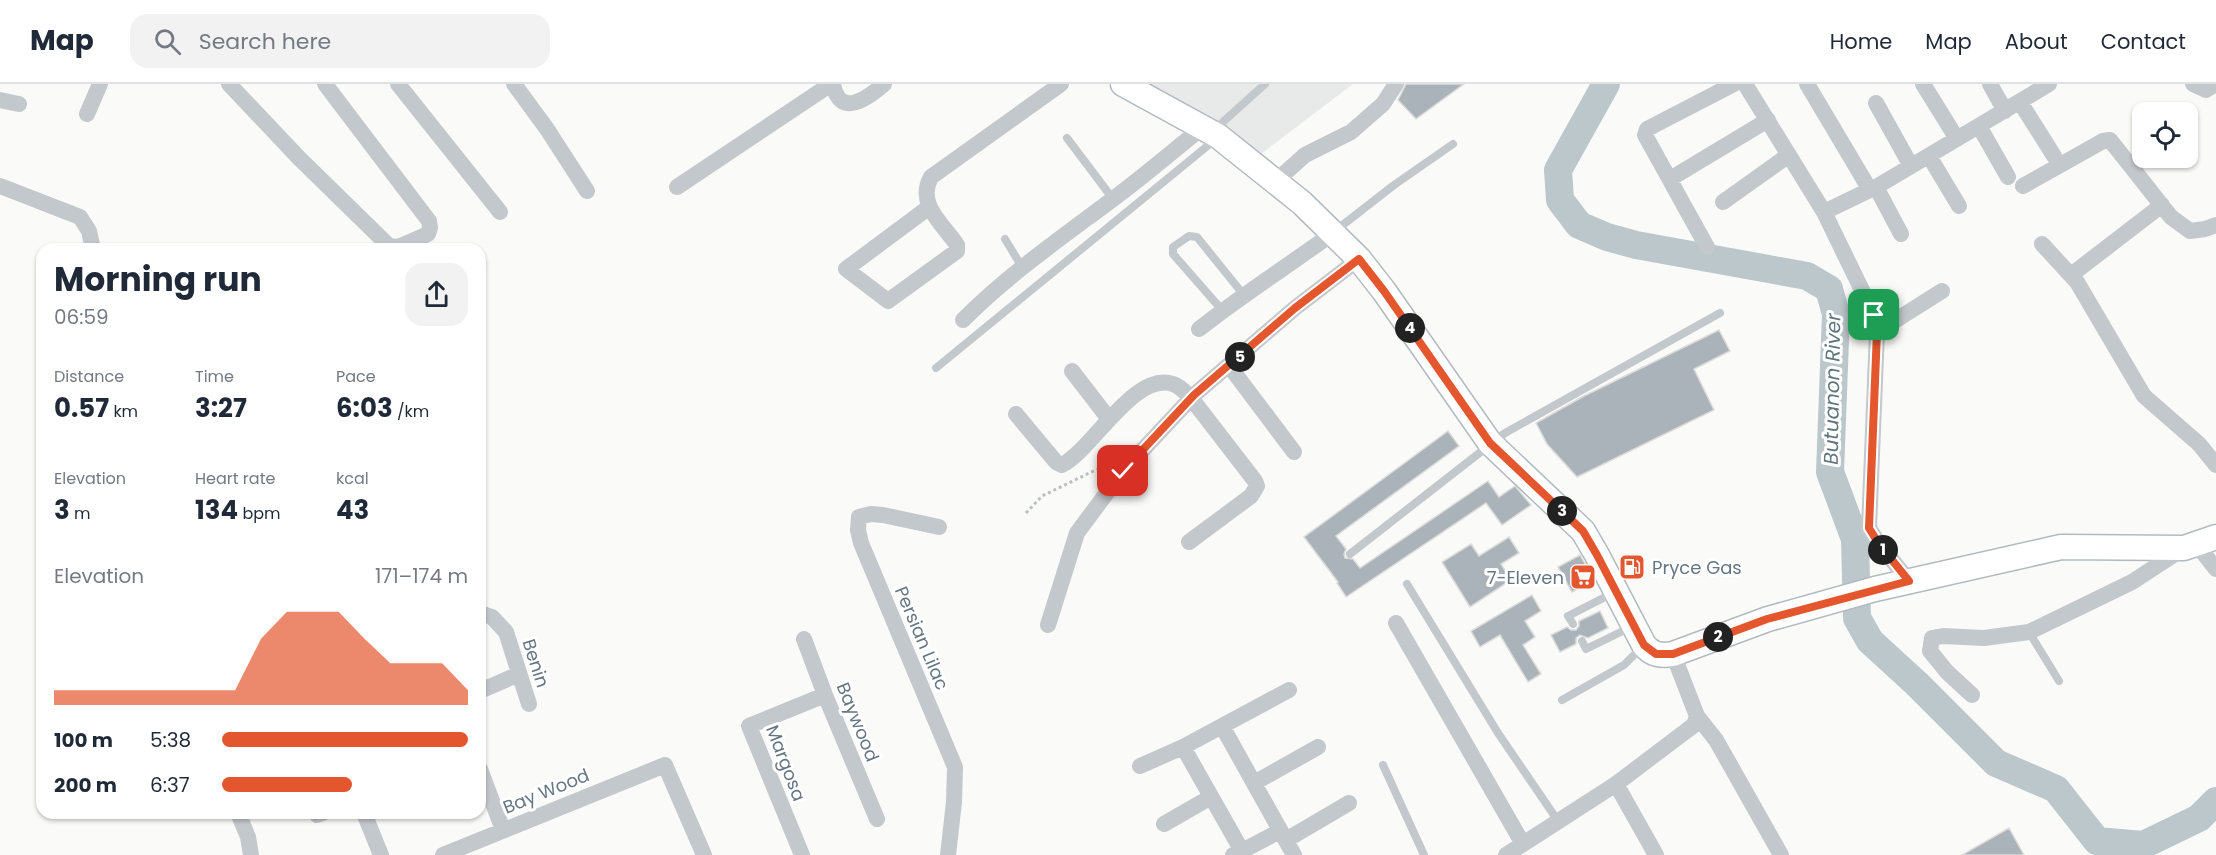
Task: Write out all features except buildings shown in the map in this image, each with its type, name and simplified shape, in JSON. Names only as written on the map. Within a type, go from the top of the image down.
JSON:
[{"type":"main road","points":[[1123,84],[1211,132],[1276,181],[1359,259],[1384,291],[1490,443],[1583,531],[1616,591],[1651,645],[1767,619],[1875,589],[2061,547],[2199,543]]},
{"type":"street","points":[[87,114],[100,84]]},
{"type":"street","points":[[229,84],[299,158],[386,243]]},
{"type":"street","points":[[325,84],[429,222],[428,234],[407,243]]},
{"type":"street","points":[[398,84],[500,212]]},
{"type":"street","points":[[514,84],[547,129],[587,192]]},
{"type":"street","points":[[677,188],[832,84],[835,94],[841,100],[855,104],[884,84]]},
{"type":"street","points":[[928,208],[846,269],[888,301],[958,249],[954,240],[928,208],[927,184],[931,177],[1061,84]]},
{"type":"street","points":[[1276,181],[1305,155],[1351,132],[1383,104],[1396,84]]},
{"type":"street","points":[[1707,247],[1645,135],[1647,129],[1734,84]]},
{"type":"street","points":[[1744,84],[1824,212],[1874,315],[1877,332],[1869,528],[1909,581]]},
{"type":"street","points":[[1807,84],[1901,234]]},
{"type":"street","points":[[1923,84],[1958,139]]},
{"type":"street","points":[[1990,84],[2005,111]]},
{"type":"street","points":[[2193,84],[2206,90],[2216,84]]},
{"type":"street","points":[[1824,212],[1873,189],[2020,102],[2044,85]]},
{"type":"street","points":[[0,100],[19,104]]},
{"type":"street","points":[[2020,102],[2054,156]]},
{"type":"street","points":[[1876,103],[1911,166]]},
{"type":"street","points":[[1670,179],[1768,120]]},
{"type":"street","points":[[1979,126],[2008,177]]},
{"type":"street","points":[[963,320],[990,293],[1022,267],[1113,199],[1211,132]]},
{"type":"street","points":[[2024,186],[2103,141],[2110,140],[2171,217],[2190,231],[2205,230],[2216,225]]},
{"type":"street","points":[[1723,202],[1789,155]]},
{"type":"street","points":[[1929,156],[1959,206]]},
{"type":"street","points":[[0,186],[80,217],[89,231],[92,243]]},
{"type":"street","points":[[2071,275],[2162,205]]},
{"type":"street","points":[[1199,329],[1243,294],[1273,277],[1333,233]]},
{"type":"street","points":[[2042,244],[2071,275],[2115,344],[2144,396],[2171,422],[2199,444],[2216,465]]},
{"type":"street","points":[[1048,625],[1077,533],[1137,456],[1191,398],[1230,367],[1295,308],[1359,259]]},
{"type":"street","points":[[1877,332],[1942,291]]},
{"type":"street","points":[[1230,367],[1294,452]]},
{"type":"street","points":[[1072,371],[1109,419]]},
{"type":"street","points":[[1016,414],[1056,462],[1062,465],[1075,457],[1109,419],[1151,384],[1173,384],[1191,398],[1257,486],[1251,496],[1189,542]]},
{"type":"street","name":"Persian Lilac","points":[[939,526],[871,514],[859,517],[858,530],[861,543],[955,767],[948,855]]},
{"type":"street","points":[[1972,695],[1947,672],[1930,651],[1932,638],[1943,636],[1984,638],[2029,632],[2132,582],[2199,543],[2216,569]]},
{"type":"street","name":"Benin","points":[[486,615],[492,617],[506,632],[529,704]]},
{"type":"street","points":[[1396,623],[1523,844]]},
{"type":"street","name":"Baywood","points":[[804,639],[877,819]]},
{"type":"street","points":[[1651,645],[1697,716],[1716,740],[1781,855]]},
{"type":"street","points":[[486,688],[519,674]]},
{"type":"street","points":[[1140,766],[1183,747],[1289,690]]},
{"type":"street","name":"Margosa","points":[[802,855],[749,726],[825,695]]},
{"type":"street","points":[[1506,855],[1616,784],[1694,725],[1697,716]]},
{"type":"street","points":[[1222,726],[1294,855]]},
{"type":"street","points":[[1183,747],[1211,797],[1237,853],[1283,835],[1349,803]]},
{"type":"street","points":[[1254,783],[1318,747]]},
{"type":"street","name":"Bay Wood","points":[[443,855],[665,765],[704,855]]},
{"type":"street","points":[[1616,784],[1656,855]]},
{"type":"street","points":[[486,785],[503,830]]},
{"type":"street","points":[[1164,824],[1211,797]]},
{"type":"street","points":[[241,819],[249,837],[251,855]]},
{"type":"street","points":[[366,819],[381,855]]},
{"type":"lane","points":[[936,368],[1265,84]]},
{"type":"lane","points":[[1067,138],[1113,199]]},
{"type":"lane","points":[[1333,233],[1394,185],[1453,144]]},
{"type":"lane","points":[[1222,310],[1173,254],[1173,248],[1189,236],[1197,237],[1243,294]]},
{"type":"lane","points":[[1005,240],[1022,267]]},
{"type":"lane","points":[[1350,554],[1490,443],[1720,313]]},
{"type":"lane","points":[[1407,584],[1498,733],[1558,821]]},
{"type":"lane","points":[[1573,624],[1569,616],[1616,591]]},
{"type":"lane","points":[[2029,632],[2059,681]]},
{"type":"lane","points":[[1582,641],[1586,649],[1651,645]]},
{"type":"lane","points":[[1562,700],[1624,665],[1651,645]]},
{"type":"lane","points":[[1383,765],[1424,855]]},
{"type":"path","points":[[1026,513],[1042,496],[1092,470],[1133,455],[1137,456]]},
{"type":"shaded area","points":[[1151,84],[1353,84],[1257,157],[1226,129]]},
{"type":"waterway","name":"Butuanon River","points":[[1606,84],[1558,170],[1560,200],[1579,225],[1607,237],[1636,245],[1807,276],[1829,289],[1836,314],[1830,472],[1855,539],[1857,618],[1870,641],[1917,684],[1996,763],[2056,789],[2097,841],[2143,845],[2199,818],[2216,801]]},
{"type":"place","name":"Pryce Gas","points":[[1632,567]]},
{"type":"place","name":"7-Eleven","points":[[1583,577]]},
{"type":"route","points":[[1123,471],[1194,395],[1230,367],[1295,308],[1359,259],[1384,291],[1490,443],[1583,531],[1644,645],[1656,654],[1673,654],[1767,619],[1909,581],[1869,528],[1877,332],[1874,315]]}]
